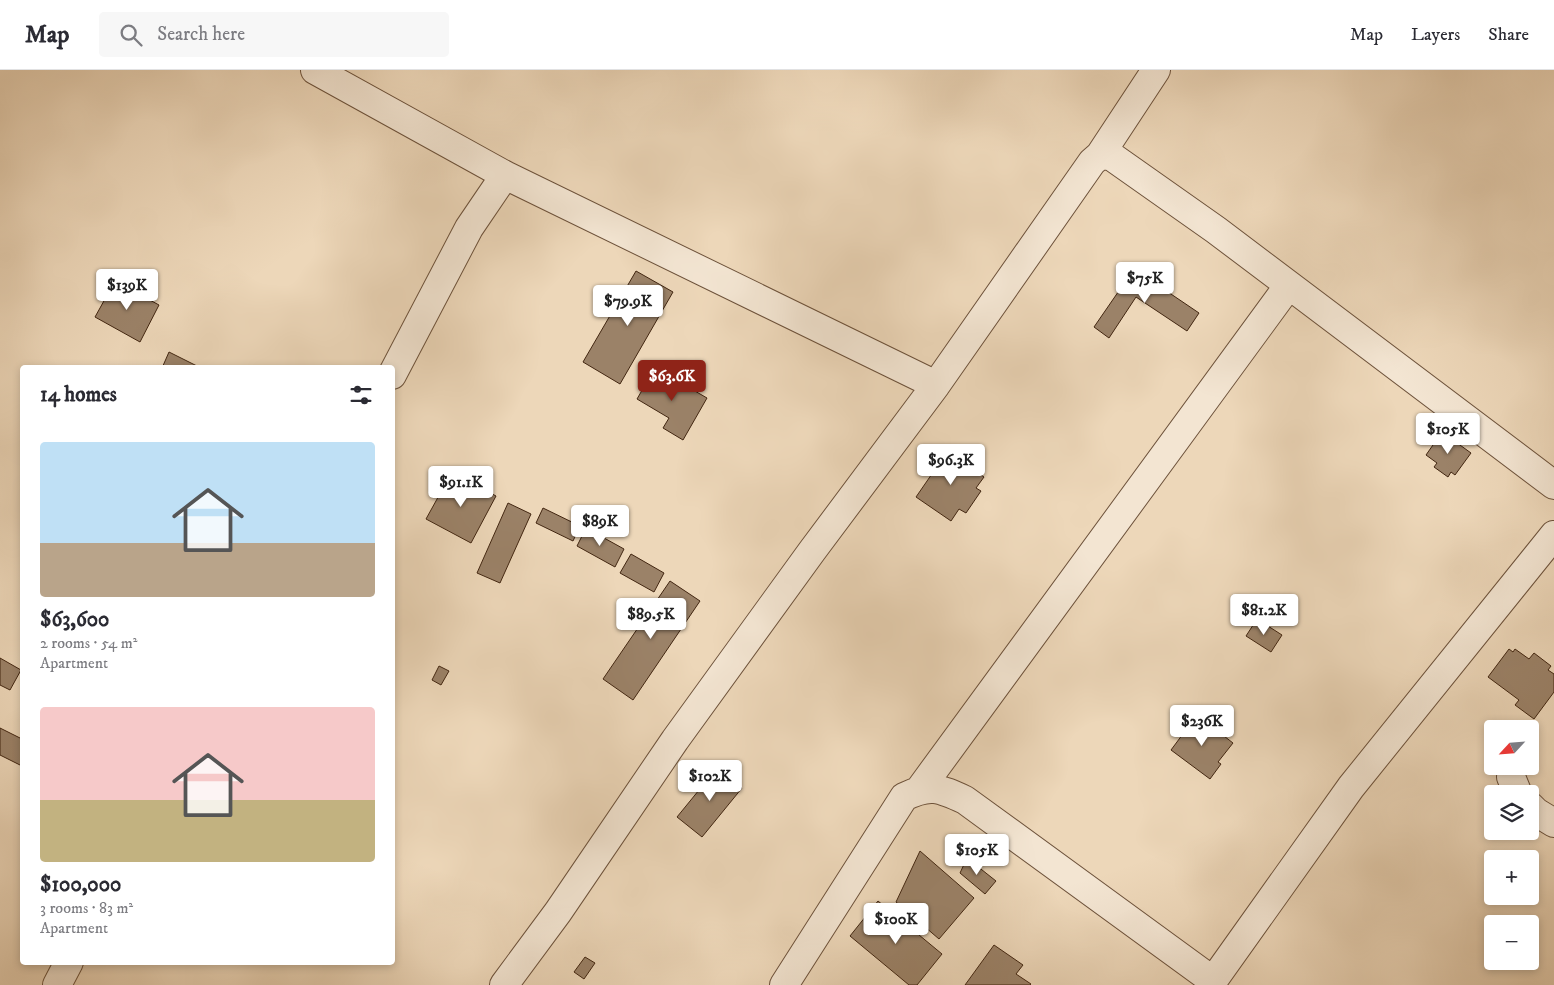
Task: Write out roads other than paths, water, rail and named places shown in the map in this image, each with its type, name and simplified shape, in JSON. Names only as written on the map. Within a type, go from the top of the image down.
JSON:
[{"type":"street","points":[[315,70],[505,175],[936,385]]},
{"type":"street","points":[[504,985],[558,912],[675,740],[936,385],[1092,162],[1100,155],[1156,70]]},
{"type":"street","points":[[1100,155],[1111,156],[1216,230],[1554,485]]},
{"type":"street","points":[[395,368],[469,228],[505,175]]},
{"type":"street","points":[[784,985],[904,797],[920,789],[1289,285]]},
{"type":"street","points":[[920,789],[942,790],[965,800],[1211,982],[1351,787],[1554,535]]},
{"type":"street","points":[[1539,814],[1554,823]]},
{"type":"street","points":[[57,985],[68,965]]}]
